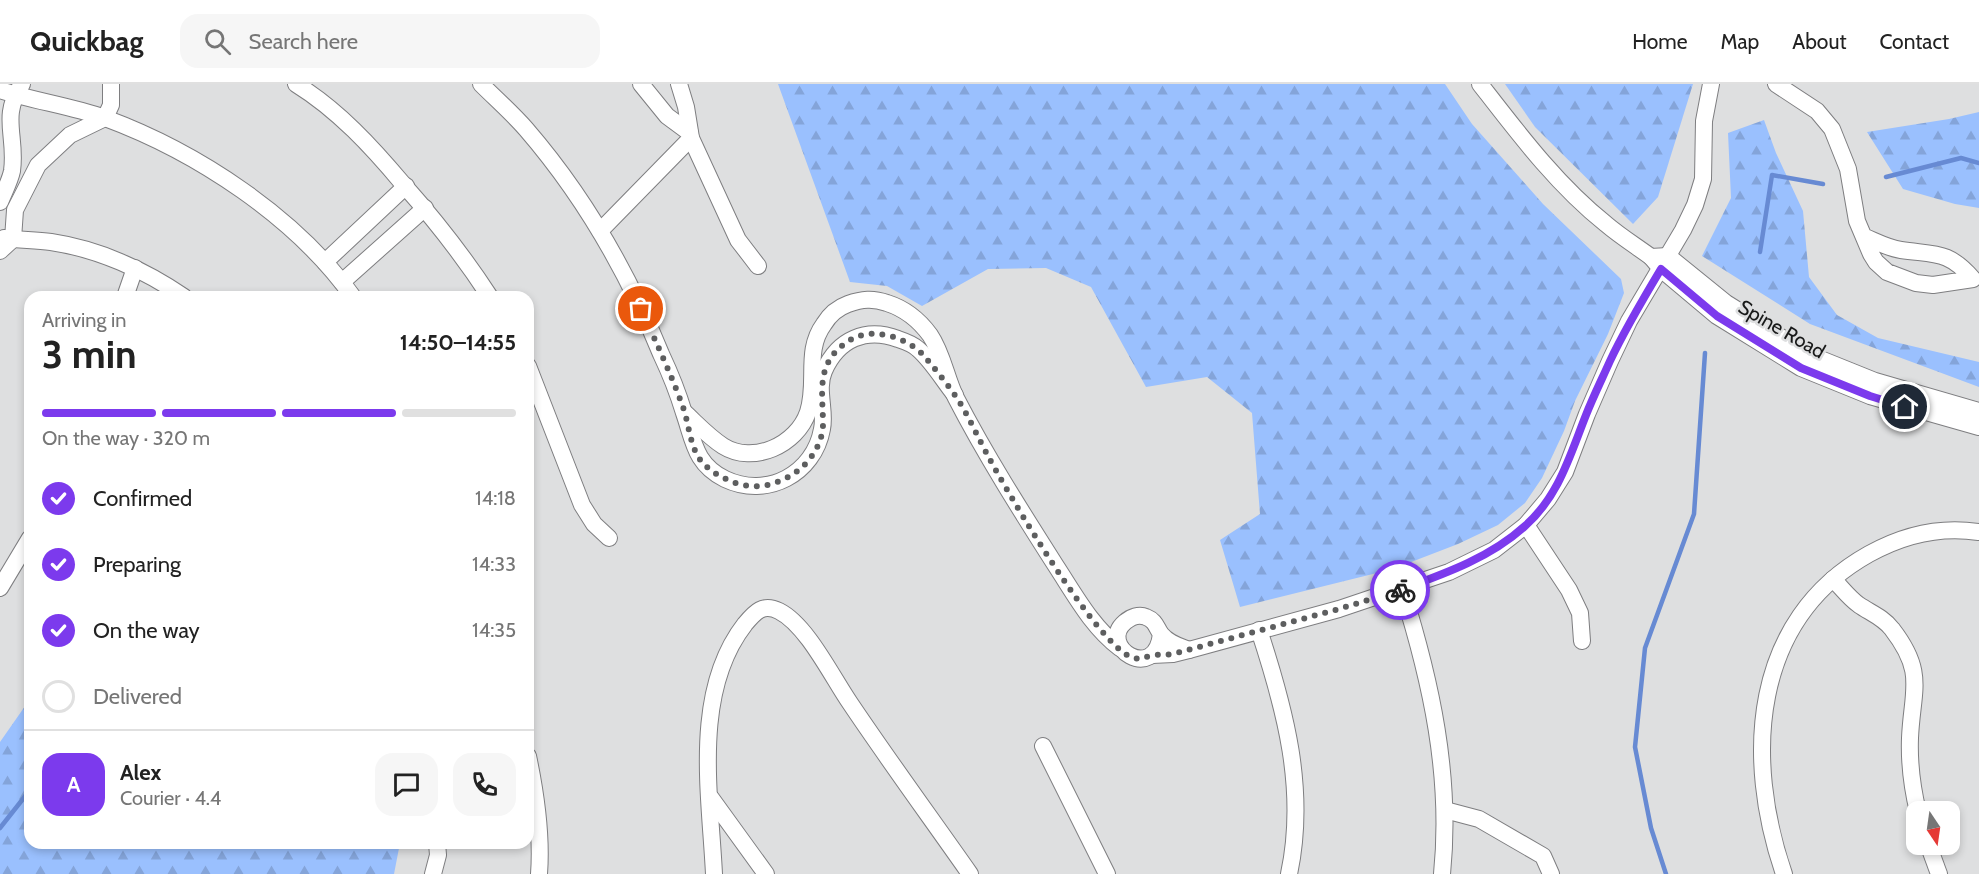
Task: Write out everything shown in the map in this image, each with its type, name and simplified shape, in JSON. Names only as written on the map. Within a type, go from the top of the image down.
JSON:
[{"type":"street","points":[[0,251],[7,239],[15,210],[38,165],[70,135],[105,118],[111,105],[111,84]]},
{"type":"street","points":[[296,84],[359,135],[375,151],[425,208],[467,262],[486,291]]},
{"type":"street","points":[[482,84],[526,129],[600,231],[631,287],[661,352],[699,458],[725,479],[760,487],[791,477],[806,465],[818,446],[823,427],[821,392],[823,373],[832,356],[841,346],[854,338],[871,333],[885,334],[917,348],[955,395]]},
{"type":"street","points":[[641,84],[667,116],[691,136]]},
{"type":"street","points":[[679,84],[691,136],[738,240],[758,266]]},
{"type":"street","name":"Spine Road","points":[[1480,84],[1553,174],[1605,224],[1660,261],[1808,354],[1875,381],[1979,411]]},
{"type":"street","points":[[684,412],[724,447],[741,453],[758,453],[775,448],[789,439],[808,412],[812,389],[813,345],[817,333],[838,307],[872,299],[906,311],[932,338],[955,395],[988,457],[1023,515],[1091,618],[1108,639],[1126,655],[1144,658],[1152,655],[1173,654],[1339,609],[1402,589],[1449,572],[1494,550],[1526,525],[1548,499],[1565,472],[1587,414],[1629,321],[1660,261],[1695,205],[1703,179],[1704,120],[1711,84]]},
{"type":"street","points":[[1776,84],[1817,111],[1832,129],[1848,169],[1857,221],[1876,262],[1887,272],[1901,279],[1933,285],[1973,279],[1963,268],[1948,258],[1931,252],[1900,250],[1865,237]]},
{"type":"street","points":[[0,202],[12,172],[13,153],[9,113],[12,90],[105,118],[147,136],[205,166],[252,197],[325,262],[349,291]]},
{"type":"street","points":[[600,231],[691,136]]},
{"type":"street","points":[[325,262],[406,186]]},
{"type":"street","points":[[342,282],[425,208]]},
{"type":"street","points":[[7,239],[51,242],[97,254],[135,268],[174,291]]},
{"type":"street","name":"Spine Road","points":[[1660,261],[1717,316],[1801,368],[1870,396],[1979,427]]},
{"type":"street","points":[[127,291],[135,268]]},
{"type":"street","points":[[534,381],[582,505],[594,524],[609,538]]},
{"type":"street","points":[[1526,525],[1569,590],[1580,614],[1582,641]]},
{"type":"street","points":[[1784,874],[1772,831],[1765,788],[1762,742],[1765,701],[1776,661],[1794,625],[1817,595],[1833,579],[1872,552],[1910,536],[1938,530],[1979,532]]},
{"type":"street","points":[[0,588],[24,548]]},
{"type":"street","points":[[1833,579],[1859,605],[1890,626],[1904,644],[1913,666],[1916,687],[1910,736],[1910,768],[1916,801]]},
{"type":"street","points":[[1402,589],[1420,646],[1439,737],[1444,810],[1442,874]]},
{"type":"street","points":[[714,874],[708,754],[710,714],[718,672],[733,640],[753,613],[762,607],[780,611],[806,634],[850,703],[970,874]]},
{"type":"street","points":[[1120,648],[1118,635],[1123,623],[1133,616],[1145,616],[1156,623],[1161,634],[1173,644],[1189,650]]},
{"type":"street","points":[[1091,618],[1123,623]]},
{"type":"street","points":[[1259,630],[1277,684],[1294,776],[1297,808],[1294,849],[1289,874]]},
{"type":"street","points":[[1152,655],[1160,645],[1161,634]]},
{"type":"street","points":[[1043,746],[1107,874]]},
{"type":"street","points":[[534,785],[539,874]]},
{"type":"street","points":[[710,797],[766,874]]},
{"type":"street","points":[[1444,810],[1479,819],[1535,851],[1543,856],[1551,874]]},
{"type":"street","points":[[433,874],[438,849]]},
{"type":"street","points":[[1932,855],[1938,874]]},
{"type":"green space","points":[[778,84],[1445,84],[1472,124],[1543,204],[1621,279],[1624,293],[1608,334],[1575,401],[1542,478],[1525,503],[1498,525],[1458,544],[1393,569],[1240,607],[1220,540],[1260,514],[1252,413],[1207,377],[1146,387],[1091,287],[1046,268],[988,269],[922,306],[887,286],[850,282]]},
{"type":"green space","points":[[1505,84],[1693,84],[1658,197],[1633,224],[1535,127]]},
{"type":"green space","points":[[1979,112],[1979,208],[1955,204],[1903,189],[1867,132],[1949,119]]},
{"type":"green space","points":[[1764,120],[1776,153],[1803,211],[1809,277],[1837,315],[1878,338],[1979,362],[1979,387],[1810,324],[1702,256],[1731,198],[1728,133]]},
{"type":"green space","points":[[24,708],[24,849],[399,849],[394,874],[0,874],[0,742]]},
{"type":"waterway","points":[[1886,177],[1961,158],[1979,163]]},
{"type":"waterway","points":[[1760,252],[1772,175],[1823,184]]},
{"type":"waterway","points":[[1666,874],[1651,828],[1635,747],[1645,648],[1694,514],[1705,353]]},
{"type":"waterway","points":[[0,828],[24,798]]},
{"type":"way so far","points":[[641,309],[661,352],[699,458],[725,479],[744,485],[760,487],[776,483],[791,477],[806,465],[818,446],[823,427],[821,392],[823,373],[832,356],[841,346],[854,338],[871,333],[885,334],[917,348],[955,395],[988,457],[1029,525],[1091,618],[1108,639],[1126,655],[1144,658],[1152,655],[1173,654],[1400,590]]},
{"type":"route","points":[[1400,590],[1449,572],[1494,550],[1526,525],[1548,499],[1565,472],[1587,414],[1629,321],[1661,269],[1717,316],[1801,368],[1870,396],[1905,407]]}]
